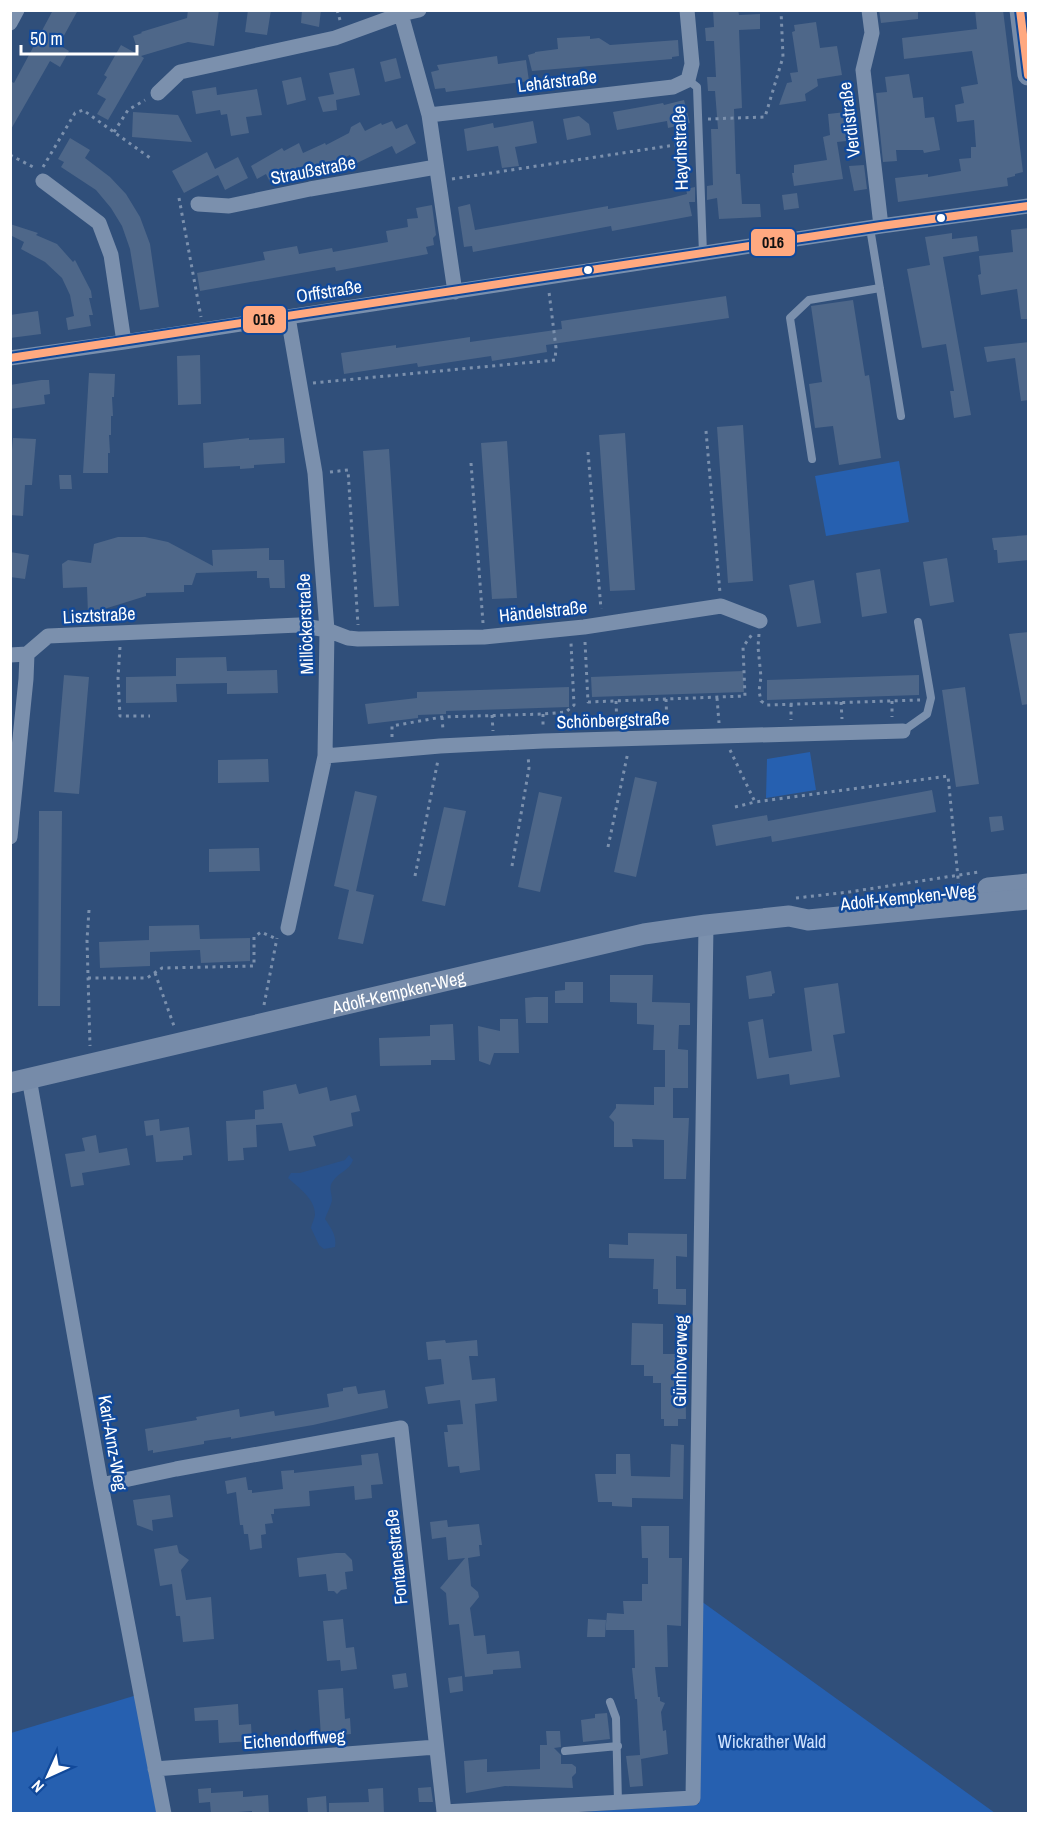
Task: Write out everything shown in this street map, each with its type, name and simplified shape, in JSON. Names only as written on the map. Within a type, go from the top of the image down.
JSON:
[{"type":"main road","points":[[1020,10],[1029,75]]},
{"type":"main road","name":"Adolf-Kempken-Weg","points":[[789,916],[807,907],[1029,884]]},
{"type":"main road","name":"Adolf-Kempken-Weg","points":[[20,1080],[644,934],[789,916],[808,920],[1029,899]]},
{"type":"street","points":[[10,23],[17,10]]},
{"type":"street","points":[[158,93],[180,72],[335,38],[401,14],[419,10]]},
{"type":"street","name":"Haydnstraße","points":[[687,10],[692,64],[688,80]]},
{"type":"street","name":"Verdistraße","points":[[869,10],[872,33],[862,70],[876,227]]},
{"type":"street","points":[[401,14],[429,116],[455,292]]},
{"type":"street","name":"Lehárstraße","points":[[429,116],[673,87],[688,80]]},
{"type":"street","name":"Straußstraße","points":[[198,204],[229,206],[310,189],[437,174]]},
{"type":"street","points":[[39,175],[99,223],[111,255],[124,342]]},
{"type":"street","name":"Orffstraße","points":[[10,358],[876,227],[1029,206]]},
{"type":"street","name":"Millöckerstraße","points":[[282,934],[325,756],[327,630],[315,473],[288,317]]},
{"type":"street","name":"Händelstraße","points":[[327,630],[348,638],[358,639],[484,637],[602,624],[721,606],[760,621]]},
{"type":"street","name":"Lisztstraße","points":[[27,654],[48,636],[299,626],[327,630]]},
{"type":"street","points":[[10,655],[27,654],[27,679],[10,837]]},
{"type":"street","name":"Schönbergstraße","points":[[325,756],[527,742],[903,731]]},
{"type":"street","name":"Günhoverweg","points":[[693,1798],[706,925]]},
{"type":"street","name":"Karl-Arnz-Weg","points":[[20,1080],[164,1814]]},
{"type":"street","name":"Fontanestraße","points":[[100,1485],[401,1428],[444,1812],[693,1798]]},
{"type":"street","name":"Eichendorffweg","points":[[155,1769],[436,1747]]},
{"type":"lane","name":"Haydnstraße","points":[[688,80],[697,87],[703,254]]},
{"type":"lane","points":[[876,227],[880,288],[901,416]]},
{"type":"lane","points":[[812,459],[790,318],[809,300],[880,288]]},
{"type":"lane","points":[[903,731],[927,714],[930,700],[918,622]]},
{"type":"lane","points":[[610,1702],[616,1718],[618,1803]]},
{"type":"lane","points":[[564,1751],[618,1746]]},
{"type":"path","points":[[698,120],[765,117],[783,57],[781,10]]},
{"type":"path","points":[[114,132],[128,110],[158,93]]},
{"type":"path","points":[[10,155],[39,175],[75,112],[83,110],[153,160]]},
{"type":"path","points":[[437,174],[699,142]]},
{"type":"path","points":[[179,198],[203,330]]},
{"type":"path","points":[[300,384],[555,360],[556,348],[547,278]]},
{"type":"path","points":[[706,431],[721,606]]},
{"type":"path","points":[[588,452],[602,624]]},
{"type":"path","points":[[471,463],[484,637]]},
{"type":"path","points":[[315,473],[348,470],[358,639]]},
{"type":"path","points":[[577,627],[588,702],[717,698],[745,696],[743,647],[760,621]]},
{"type":"path","points":[[760,621],[759,691],[761,701],[767,705],[930,700]]},
{"type":"path","points":[[393,751],[392,726],[442,717],[566,712],[574,705],[577,627]]},
{"type":"path","points":[[122,633],[118,678],[120,716],[150,716]]},
{"type":"path","points":[[717,698],[719,736],[728,745],[755,802]]},
{"type":"path","points":[[666,699],[668,738]]},
{"type":"path","points":[[608,847],[624,738],[616,701]]},
{"type":"path","points":[[512,866],[529,768],[527,742]]},
{"type":"path","points":[[415,876],[440,747]]},
{"type":"path","points":[[735,807],[755,802],[948,776],[960,891]]},
{"type":"path","points":[[89,910],[87,940],[90,1064]]},
{"type":"path","points":[[88,978],[147,978],[162,968],[254,966],[254,937],[261,932],[282,934],[260,1024]]},
{"type":"path","points":[[155,973],[174,1026]]},
{"type":"green space","points":[[899,461],[909,522],[826,536],[815,476]]},
{"type":"green space","points":[[810,752],[816,790],[766,798],[767,759]]},
{"type":"green space","name":"Wickrather Wald","points":[[701,1601],[995,1813],[555,1814],[699,1804]]},
{"type":"green space","points":[[137,1695],[161,1813],[11,1814],[11,1733]]},
{"type":"shaded area","points":[[349,1155],[353,1160],[351,1164],[335,1178],[330,1188],[332,1200],[325,1219],[334,1236],[335,1247],[324,1249],[319,1245],[311,1228],[315,1214],[312,1203],[288,1178],[291,1173],[300,1173],[345,1160]]},
{"type":"building","points":[[53,10],[78,10],[61,41],[63,43],[61,46],[69,51],[60,67],[50,61],[10,131],[10,81],[14,83]]},
{"type":"building","points":[[188,10],[219,10],[214,46],[188,42],[141,56],[144,58],[108,120],[97,114],[106,99],[97,94],[107,77],[104,75],[121,45],[139,55],[133,36],[187,18]]},
{"type":"building","points":[[248,10],[271,10],[267,35],[245,32]]},
{"type":"building","points":[[302,10],[321,10],[319,27],[301,23]]},
{"type":"building","points":[[713,10],[738,10],[739,15],[760,14],[760,29],[739,30],[742,108],[734,109],[736,174],[740,174],[742,204],[760,204],[761,217],[719,219],[717,198],[707,200],[707,186],[713,185],[711,129],[718,129],[715,91],[708,91],[707,77],[716,77],[714,41],[706,41],[705,28],[714,27]]},
{"type":"building","points":[[879,10],[918,10],[918,19],[881,23]]},
{"type":"building","points":[[975,10],[1003,10],[1023,172],[1007,178],[1008,186],[898,202],[895,178],[928,174],[928,177],[961,171],[959,159],[971,158],[971,147],[976,147],[974,120],[957,122],[955,105],[964,103],[961,87],[978,84],[972,51],[904,59],[902,38],[977,29]]},
{"type":"building","points":[[816,22],[820,48],[837,46],[842,75],[817,79],[818,86],[805,94],[806,101],[779,105],[787,83],[792,82],[790,73],[798,72],[792,32],[795,31],[794,25]]},
{"type":"building","points":[[590,36],[590,39],[599,38],[610,45],[678,40],[679,56],[672,57],[672,59],[532,71],[528,55],[558,49],[557,38]]},
{"type":"building","points":[[497,56],[498,64],[526,60],[529,81],[446,92],[445,88],[435,89],[431,72],[439,70],[437,65]]},
{"type":"building","points":[[396,58],[401,78],[385,82],[380,62]]},
{"type":"building","points":[[354,68],[360,95],[336,100],[337,110],[323,112],[318,97],[334,94],[329,73]]},
{"type":"building","points":[[909,74],[913,98],[923,97],[925,118],[934,117],[940,150],[924,153],[923,150],[896,150],[897,161],[883,162],[876,93],[887,92],[885,77]]},
{"type":"building","points":[[301,77],[306,100],[287,105],[282,81]]},
{"type":"building","points":[[216,87],[217,95],[257,89],[262,115],[246,117],[249,133],[231,136],[227,114],[221,115],[220,110],[196,114],[192,91]]},
{"type":"building","points":[[684,100],[690,123],[668,128],[667,121],[617,130],[613,112]]},
{"type":"building","points":[[855,111],[857,135],[854,135],[855,140],[837,142],[843,179],[794,186],[792,173],[794,173],[794,165],[827,160],[823,137],[830,135],[828,114]]},
{"type":"building","points":[[133,112],[178,115],[192,142],[132,137]]},
{"type":"building","points":[[579,116],[589,124],[591,135],[567,140],[563,119]]},
{"type":"building","points":[[392,121],[396,129],[407,124],[416,143],[396,154],[392,146],[355,164],[350,155],[312,172],[308,164],[270,182],[266,174],[257,179],[251,166],[282,148],[284,151],[299,143],[303,153],[325,143],[326,145],[349,133],[351,127],[360,122],[365,131],[381,123],[382,125]]},
{"type":"building","points":[[533,121],[537,143],[515,147],[519,166],[502,168],[498,146],[467,151],[464,129],[493,123],[494,128]]},
{"type":"building","points":[[70,138],[90,150],[85,158],[110,177],[126,194],[140,217],[150,244],[159,307],[140,310],[130,249],[122,226],[111,208],[96,190],[61,167],[64,162],[58,159]]},
{"type":"building","points":[[207,152],[215,169],[238,157],[248,178],[225,190],[218,175],[184,193],[172,171]]},
{"type":"building","points":[[864,165],[867,189],[854,191],[849,166]]},
{"type":"building","points":[[695,187],[695,202],[689,202],[692,216],[612,231],[611,226],[473,252],[472,246],[464,247],[458,207],[470,204],[475,230],[608,206],[608,209],[671,198],[687,194],[686,189]]},
{"type":"building","points":[[797,193],[799,208],[784,210],[782,195]]},
{"type":"building","points":[[432,205],[436,235],[433,238],[434,245],[426,247],[428,254],[336,271],[335,267],[200,291],[197,273],[265,260],[263,252],[297,246],[299,254],[332,248],[333,252],[388,242],[386,231],[408,227],[407,219],[418,218],[416,208]]},
{"type":"building","points":[[10,224],[38,233],[36,235],[57,244],[73,262],[75,260],[91,291],[92,298],[89,298],[93,315],[89,315],[91,326],[68,330],[66,318],[74,316],[70,295],[62,278],[45,262],[21,249],[24,242],[10,235]]},
{"type":"building","points":[[1029,228],[1029,319],[1021,319],[1017,289],[981,295],[978,275],[981,274],[979,256],[1013,252],[1011,230]]},
{"type":"building","points":[[952,233],[952,239],[977,236],[979,251],[943,257],[971,415],[954,418],[950,391],[954,391],[946,344],[922,348],[907,269],[930,265],[925,237]]},
{"type":"building","points":[[726,296],[729,318],[546,345],[547,352],[492,361],[491,356],[418,367],[417,363],[344,374],[341,353],[396,345],[396,348],[470,337],[470,342],[562,329],[561,321]]},
{"type":"building","points":[[853,300],[865,376],[869,375],[881,458],[839,465],[833,426],[815,428],[809,384],[822,382],[811,306]]},
{"type":"building","points":[[38,311],[41,334],[10,338],[10,315]]},
{"type":"building","points":[[1029,342],[1029,400],[1021,401],[1015,358],[987,362],[984,347]]},
{"type":"building","points":[[200,355],[201,404],[178,405],[177,356]]},
{"type":"building","points":[[89,373],[115,374],[108,473],[83,473]]},
{"type":"building","points":[[49,380],[50,394],[44,395],[45,404],[10,409],[10,385]]},
{"type":"building","points":[[743,425],[753,581],[728,583],[717,427]]},
{"type":"building","points":[[625,433],[635,590],[610,591],[599,435]]},
{"type":"building","points":[[13,438],[36,439],[32,485],[25,485],[23,516],[10,515]]},
{"type":"building","points":[[249,438],[249,440],[284,438],[285,463],[254,465],[254,468],[240,469],[240,466],[204,468],[203,443]]},
{"type":"building","points":[[507,441],[517,598],[492,599],[481,443]]},
{"type":"building","points":[[389,449],[399,606],[374,607],[363,451]]},
{"type":"building","points":[[59,475],[71,475],[72,489],[60,489]]},
{"type":"building","points":[[1029,535],[1029,560],[998,563],[997,550],[994,550],[992,538]]},
{"type":"building","points":[[118,537],[145,537],[168,542],[213,566],[212,550],[269,548],[269,560],[284,560],[285,588],[270,588],[269,578],[257,578],[257,571],[196,573],[192,585],[184,585],[184,592],[146,593],[146,596],[88,614],[87,587],[63,588],[62,564],[68,560],[91,563],[94,544]]},
{"type":"building","points":[[10,552],[29,555],[25,579],[10,577]]},
{"type":"building","points":[[947,558],[954,602],[930,606],[923,562]]},
{"type":"building","points":[[880,569],[887,613],[862,617],[856,573]]},
{"type":"building","points":[[814,580],[821,623],[797,627],[789,585]]},
{"type":"building","points":[[1029,632],[1029,704],[1022,705],[1009,634]]},
{"type":"building","points":[[226,657],[227,671],[277,670],[278,693],[227,694],[227,683],[176,684],[177,702],[126,703],[126,677],[176,676],[176,658]]},
{"type":"building","points":[[743,671],[744,692],[592,697],[591,677]]},
{"type":"building","points":[[64,675],[89,677],[79,794],[54,792]]},
{"type":"building","points":[[919,675],[919,695],[767,700],[767,680]]},
{"type":"building","points":[[569,687],[569,707],[446,711],[446,714],[418,715],[418,718],[368,724],[365,704],[417,698],[417,692]]},
{"type":"building","points":[[965,687],[979,784],[956,787],[942,690]]},
{"type":"building","points":[[268,759],[269,782],[218,783],[218,760]]},
{"type":"building","points":[[635,777],[657,782],[636,877],[614,872]]},
{"type":"building","points":[[932,790],[936,812],[772,842],[771,836],[716,846],[712,825],[767,815],[768,821]]},
{"type":"building","points":[[355,791],[377,796],[356,891],[374,895],[363,944],[338,939],[349,890],[334,886]]},
{"type":"building","points":[[539,792],[562,797],[540,892],[518,887]]},
{"type":"building","points":[[444,807],[466,811],[445,906],[422,901]]},
{"type":"building","points":[[39,811],[62,811],[60,1006],[38,1006]]},
{"type":"building","points":[[1002,816],[1004,830],[991,832],[989,817]]},
{"type":"building","points":[[259,848],[260,871],[209,872],[209,849]]},
{"type":"building","points":[[199,925],[200,939],[250,938],[250,961],[201,963],[200,950],[150,952],[150,966],[100,968],[99,942],[149,940],[149,926]]},
{"type":"building","points":[[771,971],[775,993],[772,996],[749,999],[746,976]]},
{"type":"building","points":[[610,975],[653,975],[652,1002],[690,1003],[690,1025],[679,1025],[678,1049],[688,1050],[688,1088],[673,1088],[673,1118],[689,1118],[686,1179],[664,1179],[664,1140],[632,1139],[633,1147],[614,1147],[614,1122],[609,1117],[616,1108],[616,1104],[654,1105],[654,1087],[665,1087],[665,1050],[653,1050],[654,1025],[637,1024],[637,1003],[610,1002]]},
{"type":"building","points":[[565,982],[583,982],[583,1003],[555,1003],[555,991],[565,990]]},
{"type":"building","points":[[838,983],[845,1033],[833,1035],[840,1077],[790,1085],[789,1074],[757,1079],[748,1022],[763,1019],[769,1058],[812,1051],[804,988]]},
{"type":"building","points":[[548,997],[548,1023],[526,1023],[525,998]]},
{"type":"building","points":[[500,1019],[518,1019],[519,1053],[494,1053],[490,1065],[479,1061],[478,1026],[500,1031]]},
{"type":"building","points":[[453,1024],[455,1060],[431,1060],[431,1065],[380,1066],[379,1038],[430,1036],[430,1025]]},
{"type":"building","points":[[296,1084],[299,1094],[327,1087],[330,1101],[356,1095],[360,1111],[351,1113],[353,1126],[313,1136],[316,1146],[289,1151],[282,1123],[256,1125],[257,1147],[243,1148],[244,1160],[228,1161],[226,1121],[255,1119],[255,1110],[264,1109],[263,1091]]},
{"type":"building","points":[[159,1119],[160,1131],[189,1127],[192,1155],[183,1156],[183,1160],[156,1162],[153,1135],[146,1136],[144,1121]]},
{"type":"building","points":[[96,1135],[99,1153],[127,1148],[130,1165],[82,1173],[84,1185],[71,1187],[65,1154],[85,1151],[82,1138]]},
{"type":"building","points":[[628,1233],[687,1234],[687,1257],[676,1256],[676,1289],[686,1289],[686,1305],[658,1304],[658,1289],[653,1289],[654,1259],[609,1258],[609,1244],[628,1245]]},
{"type":"building","points":[[632,1323],[663,1324],[663,1354],[685,1354],[686,1419],[678,1419],[678,1426],[664,1426],[664,1419],[661,1419],[661,1383],[653,1383],[653,1376],[644,1376],[644,1365],[631,1365]]},
{"type":"building","points":[[445,1340],[446,1343],[477,1340],[478,1356],[469,1356],[472,1380],[495,1378],[497,1401],[475,1404],[480,1470],[460,1473],[459,1466],[448,1467],[444,1432],[448,1432],[447,1425],[463,1424],[460,1400],[428,1404],[425,1387],[444,1384],[441,1359],[428,1360],[426,1342]]},
{"type":"building","points":[[356,1386],[358,1394],[385,1390],[388,1408],[313,1425],[231,1439],[231,1437],[204,1441],[204,1444],[153,1453],[153,1450],[148,1451],[145,1429],[197,1420],[196,1417],[239,1409],[240,1417],[274,1411],[275,1416],[329,1407],[327,1394]]},
{"type":"building","points":[[671,1444],[684,1445],[683,1499],[632,1498],[632,1507],[612,1506],[612,1502],[598,1502],[595,1474],[616,1474],[616,1454],[630,1454],[631,1476],[670,1477]]},
{"type":"building","points":[[378,1453],[383,1484],[371,1485],[372,1498],[355,1500],[354,1486],[309,1491],[310,1506],[274,1509],[274,1514],[271,1514],[273,1523],[265,1524],[266,1534],[261,1535],[262,1548],[250,1550],[248,1534],[244,1534],[243,1525],[240,1525],[236,1492],[227,1494],[225,1481],[246,1477],[248,1490],[252,1490],[252,1493],[283,1489],[281,1471],[294,1470],[294,1473],[362,1465],[361,1455]]},
{"type":"building","points":[[170,1495],[173,1517],[152,1520],[153,1531],[137,1525],[133,1500]]},
{"type":"building","points":[[447,1520],[448,1527],[479,1524],[482,1545],[479,1545],[480,1556],[468,1558],[471,1586],[478,1592],[479,1597],[470,1608],[474,1636],[485,1635],[487,1654],[519,1651],[521,1668],[493,1670],[493,1674],[465,1677],[459,1624],[449,1625],[446,1593],[440,1588],[465,1558],[448,1560],[446,1537],[432,1539],[430,1522]]},
{"type":"building","points":[[641,1526],[669,1526],[669,1558],[682,1558],[681,1626],[667,1625],[668,1667],[655,1667],[658,1697],[665,1703],[661,1712],[663,1731],[666,1730],[668,1754],[641,1759],[643,1786],[630,1787],[626,1756],[640,1755],[637,1699],[635,1699],[632,1668],[635,1668],[634,1630],[606,1630],[606,1624],[607,1613],[624,1614],[623,1601],[642,1601],[642,1584],[648,1584],[648,1558],[642,1558]]},
{"type":"building","points":[[177,1545],[179,1553],[189,1560],[181,1570],[186,1600],[211,1597],[214,1639],[183,1642],[180,1616],[176,1616],[172,1584],[160,1586],[154,1549]]},
{"type":"building","points":[[345,1553],[352,1560],[353,1571],[345,1572],[347,1589],[337,1594],[334,1591],[328,1591],[326,1574],[299,1577],[297,1558]]},
{"type":"building","points":[[343,1619],[346,1648],[354,1647],[357,1669],[341,1671],[340,1660],[327,1661],[323,1621]]},
{"type":"building","points":[[588,1619],[606,1620],[605,1637],[587,1637]]},
{"type":"building","points":[[406,1673],[408,1687],[394,1689],[392,1675]]},
{"type":"building","points":[[462,1676],[463,1691],[450,1693],[448,1678]]},
{"type":"building","points":[[343,1688],[345,1719],[350,1718],[351,1734],[321,1737],[318,1690]]},
{"type":"building","points":[[238,1704],[239,1725],[251,1724],[252,1741],[219,1743],[218,1720],[195,1721],[194,1708]]},
{"type":"building","points":[[607,1713],[610,1739],[583,1742],[581,1720],[595,1718],[595,1714]]},
{"type":"building","points":[[546,1731],[560,1731],[561,1747],[554,1748],[561,1755],[561,1764],[572,1764],[576,1767],[576,1773],[572,1777],[573,1788],[505,1786],[466,1793],[464,1761],[487,1759],[487,1772],[540,1769],[540,1745],[547,1745]]},
{"type":"building","points":[[431,1787],[433,1802],[419,1802],[418,1788]]},
{"type":"building","points":[[211,1788],[211,1793],[243,1791],[243,1797],[268,1795],[269,1814],[252,1814],[252,1811],[211,1814],[210,1802],[199,1803],[198,1789]]},
{"type":"building","points":[[383,1788],[384,1814],[329,1814],[329,1803],[369,1802],[368,1789]]},
{"type":"building","points":[[326,1796],[327,1814],[308,1814],[307,1798]]},
{"type":"transit line","name":"016","points":[[1020,10],[1028,75]]},
{"type":"transit line","name":"016","points":[[10,358],[881,226],[1028,206]]}]
